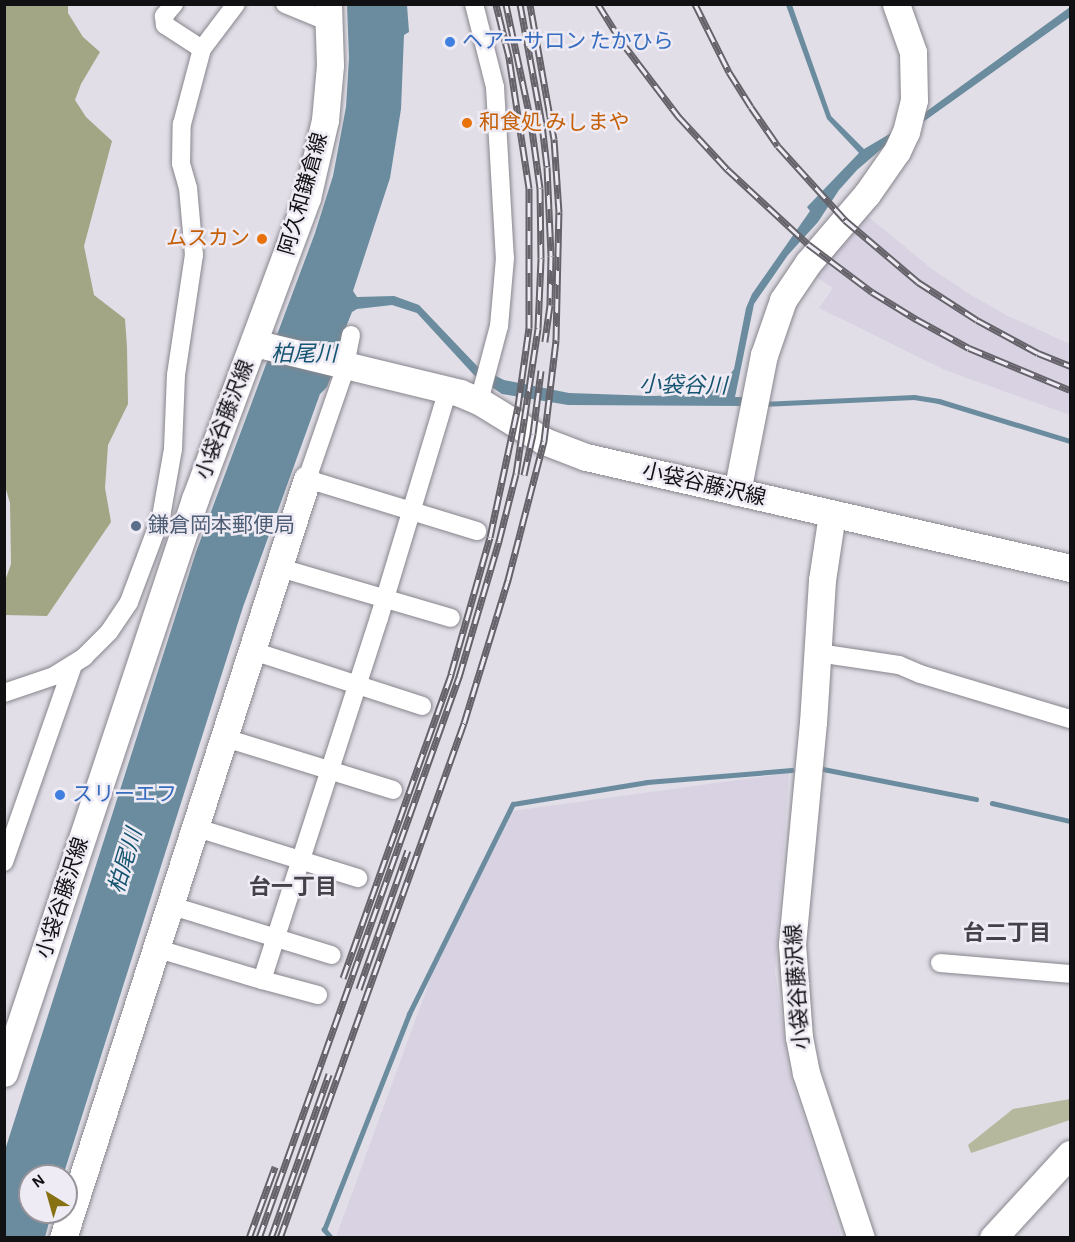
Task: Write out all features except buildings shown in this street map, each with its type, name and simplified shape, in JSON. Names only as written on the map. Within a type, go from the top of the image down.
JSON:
[{"type":"main road","points":[[736,492],[764,355],[783,300],[808,263],[867,194],[897,151],[906,132],[914,100],[914,60],[910,39],[896,4]]},
{"type":"main road","name":"阿久和鎌倉線","points":[[254,343],[292,242],[317,160],[325,120],[329,76],[329,13]]},
{"type":"main road","name":"小袋谷藤沢線","points":[[4,1073],[195,499],[254,343],[448,390],[481,393],[544,441],[586,457],[1071,568]]},
{"type":"main road","points":[[63,1238],[276,567],[307,479]]},
{"type":"main road","name":"小袋谷藤沢線","points":[[832,514],[822,580],[818,653],[795,898],[793,974],[799,1037],[806,1072],[861,1238]]},
{"type":"main road","points":[[993,1238],[1071,1154]]},
{"type":"street","points":[[174,4],[164,16],[165,25],[202,48]]},
{"type":"street","points":[[4,693],[54,676],[73,665],[109,632],[129,602],[161,517],[173,449],[176,375],[194,255],[188,188],[181,163],[182,124],[202,48],[236,4]]},
{"type":"street","points":[[285,4],[329,13]]},
{"type":"street","points":[[474,4],[495,87],[504,218],[502,312],[481,393]]},
{"type":"street","points":[[351,335],[343,375],[307,479],[477,531]]},
{"type":"street","points":[[262,980],[328,768],[385,599],[448,390]]},
{"type":"street","points":[[166,495],[195,499]]},
{"type":"street","points":[[276,567],[451,618]]},
{"type":"street","points":[[250,650],[422,706]]},
{"type":"street","points":[[818,653],[899,665],[920,674],[1071,719]]},
{"type":"street","points":[[4,862],[73,665]]},
{"type":"street","points":[[222,737],[393,790]]},
{"type":"street","points":[[194,827],[358,878]]},
{"type":"street","points":[[169,905],[332,955]]},
{"type":"street","points":[[155,948],[318,995]]},
{"type":"street","points":[[940,963],[1071,974]]},
{"type":"shaded area","points":[[866,215],[932,269],[971,295],[1008,316],[1070,344],[1070,415],[945,370],[819,308],[833,288],[811,274],[837,240],[844,244]]},
{"type":"shaded area","points":[[789,773],[775,972],[789,1071],[841,1237],[336,1237],[445,939],[512,811]]},
{"type":"green space","points":[[5,4],[68,5],[68,13],[83,37],[100,52],[81,84],[75,100],[86,117],[112,141],[84,246],[94,295],[125,319],[127,347],[128,404],[108,445],[105,488],[111,522],[47,616],[5,615],[5,581],[11,564],[10,503],[4,483]]},
{"type":"green space","points":[[1070,1099],[1070,1120],[971,1153],[968,1145],[1013,1109]]},
{"type":"water","name":"柏尾川","points":[[347,5],[407,5],[409,32],[404,35],[401,109],[390,178],[353,291],[357,297],[394,296],[419,305],[478,367],[504,380],[569,393],[654,396],[697,394],[711,391],[727,379],[734,369],[746,308],[752,294],[810,211],[807,207],[859,153],[827,119],[786,5],[792,5],[831,116],[864,149],[920,116],[1070,7],[1070,17],[916,127],[885,146],[857,170],[839,190],[818,222],[788,255],[754,304],[735,397],[745,397],[743,406],[568,405],[502,394],[474,375],[417,313],[392,305],[357,309],[352,312],[340,342],[342,348],[327,387],[320,394],[243,607],[67,1164],[18,1164],[18,1224],[49,1224],[45,1237],[5,1238],[5,1150],[196,552],[315,233],[333,176],[346,107],[349,58]]},
{"type":"waterway","name":"小袋谷川","points":[[762,404],[914,397],[939,401],[1070,441]]},
{"type":"waterway","points":[[823,769],[976,799]]},
{"type":"waterway","points":[[331,1238],[324,1230],[409,1014],[513,804],[647,782],[792,770]]},
{"type":"waterway","points":[[992,803],[1070,821]]},
{"type":"railway","points":[[343,978],[451,674],[490,537],[518,406],[529,328],[529,188],[509,57],[496,4]]},
{"type":"railway","points":[[259,1238],[459,677],[516,474],[538,328],[541,258],[540,188],[531,122],[506,4]]},
{"type":"railway","points":[[520,4],[542,124],[547,167],[551,256],[550,305],[545,342]]},
{"type":"railway","points":[[280,1238],[464,723],[508,580],[544,441],[556,340],[559,212],[554,139],[530,4]]},
{"type":"railway","points":[[598,4],[621,41],[679,117],[727,169],[808,244],[872,292],[916,319],[969,348],[1070,390]]},
{"type":"railway","points":[[695,4],[729,72],[778,146],[845,220],[918,282],[977,320],[1038,353],[1070,366]]},
{"type":"railway","points":[[524,475],[533,434],[541,371]]},
{"type":"railway","points":[[359,989],[408,850]]},
{"type":"railway","points":[[271,1238],[329,1074]]},
{"type":"railway","points":[[249,1238],[275,1167]]},
{"type":"place","name":"ヘアーサロン たかひら","points":[[450,42]]},
{"type":"place","name":"和食処 みしまや","points":[[467,123]]},
{"type":"place","name":"ムスカン","points":[[262,239]]},
{"type":"place","name":"鎌倉岡本郵便局","points":[[136,526]]},
{"type":"place","name":"スリーエフ","points":[[60,795]]},
{"type":"district","name":"台一丁目","points":[[293,888]]},
{"type":"district","name":"台二丁目","points":[[1007,934]]}]
